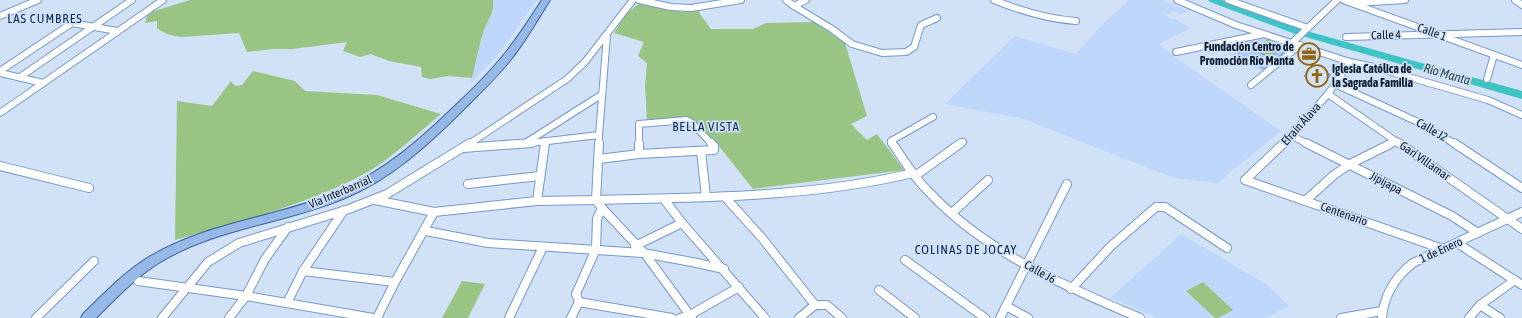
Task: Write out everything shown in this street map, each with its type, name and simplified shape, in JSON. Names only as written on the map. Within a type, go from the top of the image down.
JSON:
[{"type":"main road","name":"Vía Interbarrial","points":[[88,318],[126,280],[162,256],[191,242],[341,195],[385,173],[431,136],[474,93],[508,55],[546,0]]},
{"type":"street","points":[[0,16],[38,0]]},
{"type":"street","points":[[20,77],[132,0]]},
{"type":"street","points":[[0,113],[163,0]]},
{"type":"street","points":[[162,318],[208,262],[239,243],[375,200],[387,194],[463,148],[567,79],[585,62],[633,0]]},
{"type":"street","points":[[639,0],[671,7],[691,8],[742,0]]},
{"type":"street","points":[[786,0],[832,29],[852,44],[882,53],[906,52],[914,47],[920,25],[924,22],[937,18]]},
{"type":"street","points":[[794,6],[806,0]]},
{"type":"street","points":[[994,0],[1021,11],[1042,17],[1076,21]]},
{"type":"street","points":[[1177,0],[1205,13],[1264,34],[1350,62],[1374,67],[1488,100],[1522,115]]},
{"type":"street","points":[[1228,0],[1307,29]]},
{"type":"street","points":[[1292,43],[1337,0]]},
{"type":"street","name":"Calle 1","points":[[1343,0],[1522,65]]},
{"type":"street","points":[[1352,2],[1404,0]]},
{"type":"street","points":[[1515,0],[1522,6]]},
{"type":"street","points":[[0,72],[75,22],[117,31]]},
{"type":"street","name":"Calle 4","points":[[1346,37],[1522,32]]},
{"type":"street","points":[[1176,52],[1264,34]]},
{"type":"street","points":[[606,35],[599,135],[600,159],[596,200],[635,246],[645,254],[691,317]]},
{"type":"street","points":[[1251,85],[1300,45]]},
{"type":"street","points":[[1487,79],[1494,55]]},
{"type":"street","name":"Efraín Álava","points":[[1245,180],[1292,136],[1328,94],[1350,62]]},
{"type":"street","points":[[0,72],[43,83]]},
{"type":"street","name":"Calle J2","points":[[1335,84],[1420,123],[1522,188]]},
{"type":"street","name":"Garí Villamar","points":[[1328,94],[1522,229]]},
{"type":"street","points":[[525,144],[601,95]]},
{"type":"street","name":"Calle J6","points":[[933,117],[891,141],[914,174],[930,193],[981,236],[1027,266],[1071,289],[1140,318]]},
{"type":"street","points":[[600,159],[640,154],[714,150],[714,146],[692,123],[684,120],[640,124],[640,154]]},
{"type":"street","points":[[463,148],[525,144],[599,135]]},
{"type":"street","name":"Jipijapa","points":[[1292,136],[1452,216],[1478,233]]},
{"type":"street","points":[[536,201],[545,141]]},
{"type":"street","points":[[1305,201],[1334,175],[1350,164],[1396,141]]},
{"type":"street","points":[[375,200],[434,212],[536,201],[725,197],[820,190],[914,174],[963,142]]},
{"type":"street","points":[[702,151],[706,197]]},
{"type":"street","points":[[0,166],[88,188]]},
{"type":"street","points":[[468,184],[540,176]]},
{"type":"street","points":[[952,213],[988,180]]},
{"type":"street","name":"Centenario","points":[[1245,180],[1443,249]]},
{"type":"street","points":[[1000,318],[1067,184]]},
{"type":"street","points":[[725,197],[762,238],[815,305]]},
{"type":"street","points":[[664,199],[682,223],[724,269],[765,318]]},
{"type":"street","points":[[1071,289],[1111,246],[1156,207],[1165,207],[1227,248]]},
{"type":"street","points":[[571,318],[579,302],[576,294],[596,249],[597,219],[602,208]]},
{"type":"street","points":[[287,303],[303,271],[344,210]]},
{"type":"street","points":[[376,318],[405,262],[426,231],[434,212]]},
{"type":"street","name":"1 de Enero","points":[[1382,314],[1392,285],[1404,269],[1413,263],[1522,212]]},
{"type":"street","points":[[635,246],[682,223]]},
{"type":"street","points":[[228,318],[246,296],[265,259],[288,227]]},
{"type":"street","points":[[426,231],[486,243],[596,249],[645,254],[706,264],[724,269]]},
{"type":"street","points":[[1457,243],[1522,285]]},
{"type":"street","points":[[509,318],[543,247]]},
{"type":"street","points":[[905,260],[985,318]]},
{"type":"street","points":[[36,318],[94,261]]},
{"type":"street","points":[[303,271],[395,282]]},
{"type":"street","points":[[1469,318],[1480,305],[1515,280]]},
{"type":"street","points":[[138,281],[246,296],[373,318]]},
{"type":"street","points":[[680,318],[691,317],[739,287]]},
{"type":"street","points":[[879,290],[915,318]]},
{"type":"street","points":[[579,302],[672,318]]},
{"type":"street","points":[[799,318],[815,305],[825,304],[830,305],[842,318]]},
{"type":"street","points":[[1480,305],[1500,318]]},
{"type":"street","points":[[1006,306],[1028,318]]},
{"type":"street","points":[[1341,318],[1382,314]]},
{"type":"shaded area","points":[[493,0],[537,0],[498,55],[470,84],[484,30],[491,16]]},
{"type":"shaded area","points":[[1127,0],[1162,0],[1188,11],[1181,15],[1173,11],[1166,15],[1190,28],[1159,44],[1172,55],[1281,131],[1217,183],[1174,178],[1024,119],[945,104],[1015,36],[1076,54],[1099,28],[1125,4]]},
{"type":"shaded area","points":[[1262,36],[1291,47],[1263,72],[1215,47]]},
{"type":"shaded area","points":[[1181,234],[1266,284],[1289,306],[1266,318],[1158,318],[1110,298]]},
{"type":"green space","points":[[190,0],[493,0],[493,4],[492,11],[482,36],[472,78],[448,76],[430,79],[422,77],[421,67],[389,61],[371,54],[360,57],[343,51],[347,42],[293,49],[273,49],[247,52],[239,33],[182,37],[163,32],[157,28],[157,21],[145,23],[148,13]]},
{"type":"green space","points":[[641,2],[682,12],[699,10],[700,14],[711,29],[753,29],[766,23],[814,22],[845,43],[867,116],[851,124],[867,140],[877,134],[904,170],[753,189],[718,145],[690,118],[647,120],[645,86],[647,63],[638,56],[644,42],[614,33],[626,14]]},
{"type":"green space","points":[[1268,39],[1283,46],[1270,58],[1255,50]]},
{"type":"green space","points":[[253,71],[295,81],[305,91],[377,95],[441,114],[384,161],[364,174],[342,185],[271,212],[175,240],[177,101],[212,106],[231,81],[235,86],[242,85]]},
{"type":"green space","points":[[462,281],[485,284],[468,318],[442,318]]},
{"type":"green space","points":[[1203,282],[1233,310],[1218,318],[1215,318],[1186,291]]},
{"type":"building","points":[[1253,41],[1262,44],[1255,50],[1270,58],[1284,45],[1290,47],[1264,69],[1259,66],[1260,65],[1238,54]]},
{"type":"building","name":"Iglesia Católica de la Sagrada Familia","points":[[1314,67],[1331,75],[1321,85],[1304,76]]},
{"type":"waterway","name":"Río Manta","points":[[1213,0],[1299,32],[1522,95]]},
{"type":"place","name":"Fundación Centro de Promoción Río Manta","points":[[1309,54]]},
{"type":"place","name":"Iglesia Católica de la Sagrada Familia","points":[[1317,76]]},
{"type":"district","name":"LAS CUMBRES","points":[[45,18]]},
{"type":"district","name":"BELLA VISTA","points":[[706,126]]},
{"type":"district","name":"COLINAS DE JOCAY","points":[[966,249]]}]
